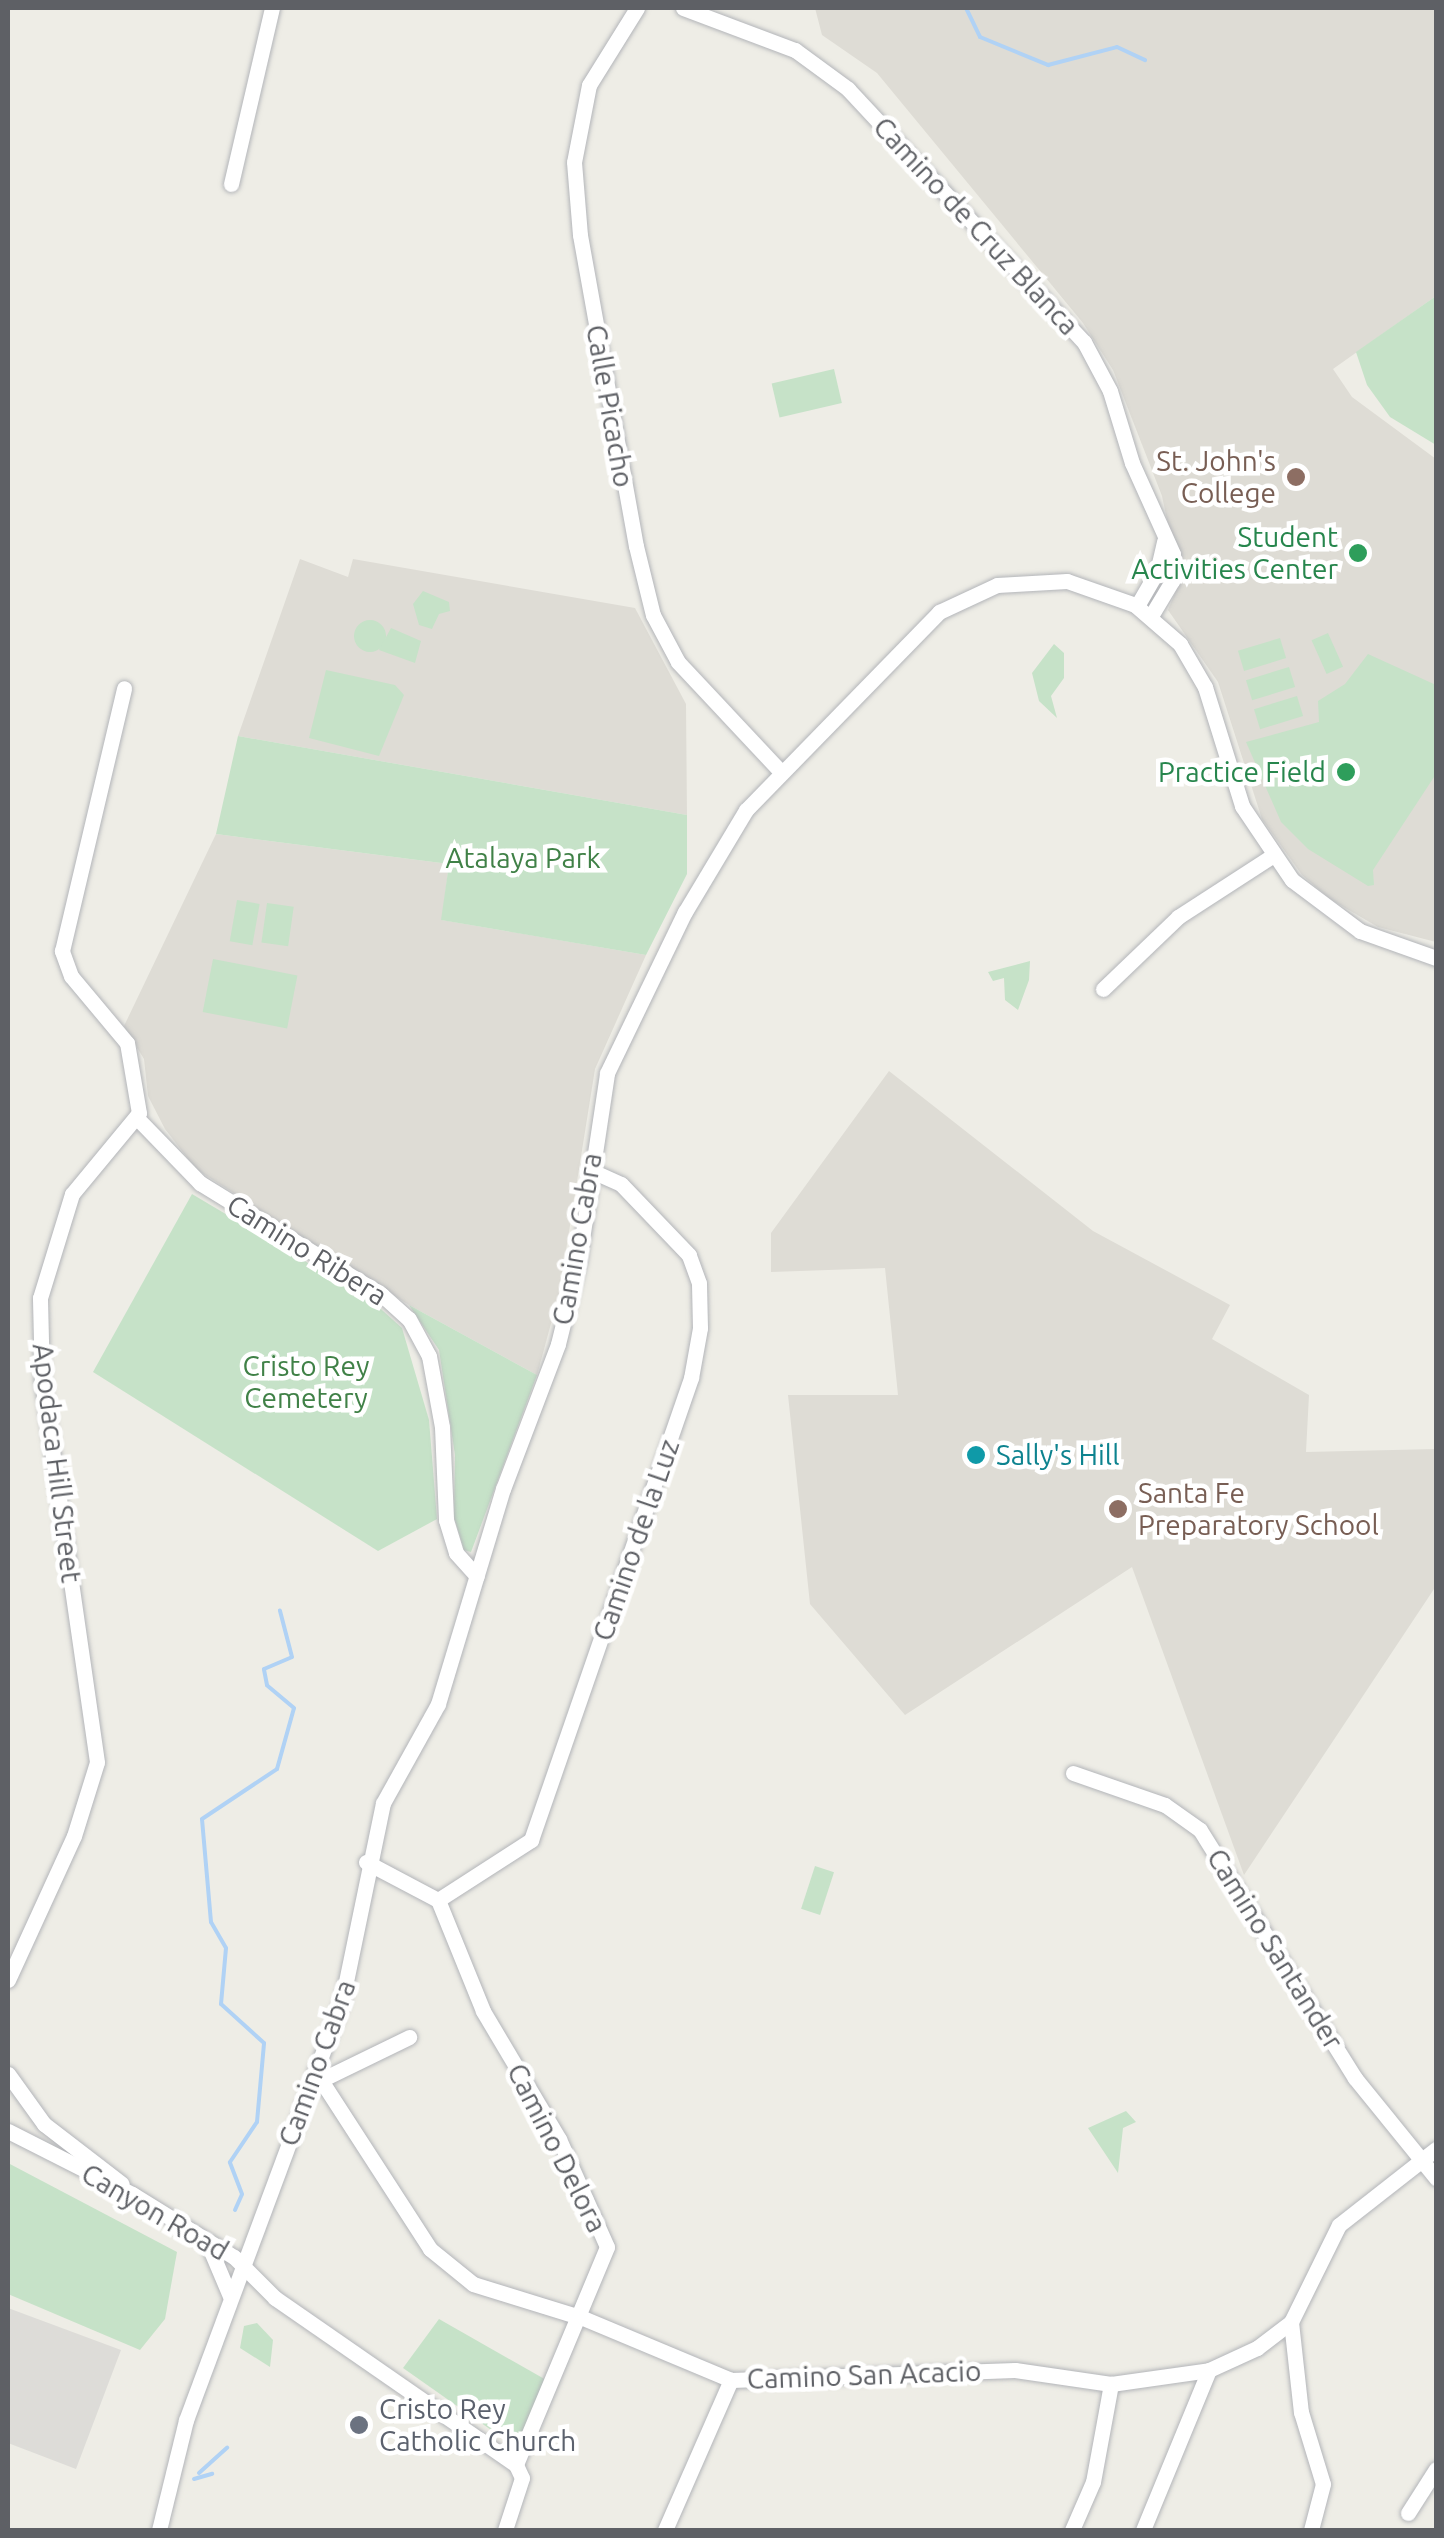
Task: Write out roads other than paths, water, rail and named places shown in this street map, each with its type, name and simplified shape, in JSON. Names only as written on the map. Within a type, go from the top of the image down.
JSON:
[{"type":"street","points":[[231,184],[272,8]]},
{"type":"street","name":"Calle Picacho","points":[[637,8],[589,85],[574,162],[580,235],[636,546],[652,615],[678,662],[781,772]]},
{"type":"street","name":"Camino de Cruz Blanca","points":[[683,8],[794,50],[848,89],[1076,333],[1110,391],[1176,568],[1144,612]]},
{"type":"street","name":"Camino Cabra","points":[[244,2264],[319,2075],[353,1962],[366,1862],[393,1777],[438,1704],[477,1576],[569,1307],[600,1097],[620,1045],[726,836],[781,772],[939,612],[981,590],[1067,581],[1144,612]]},
{"type":"street","points":[[1144,612],[1200,675],[1242,806],[1272,856],[1341,920],[1381,942],[1436,958]]},
{"type":"street","points":[[124,688],[62,951],[71,976],[132,1054],[137,1118]]},
{"type":"street","points":[[1103,988],[1178,916],[1272,856]]},
{"type":"street","name":"Camino Ribera","points":[[137,1118],[200,1182],[382,1295],[409,1319],[429,1356],[442,1427],[446,1520],[456,1553],[477,1576]]},
{"type":"street","name":"Apodaca Hill Street","points":[[8,1980],[74,1836],[96,1762],[42,1380],[40,1298],[72,1194],[137,1118]]},
{"type":"street","name":"Camino de la Luz","points":[[438,1900],[531,1840],[691,1378],[700,1328],[698,1282],[689,1255],[621,1184],[590,1170]]},
{"type":"street","name":"Camino Santander","points":[[1074,1773],[1150,1798],[1200,1830],[1355,2078],[1436,2178]]},
{"type":"street","points":[[366,1862],[438,1900]]},
{"type":"street","name":"Camino Delora","points":[[438,1900],[483,2011],[559,2139],[606,2240],[607,2257],[516,2466],[522,2478],[505,2530]]},
{"type":"street","points":[[319,2075],[409,2037]]},
{"type":"street","points":[[8,2074],[44,2124],[104,2165],[132,2194]]},
{"type":"street","name":"Camino San Acacio","points":[[319,2075],[430,2248],[473,2284],[582,2318],[731,2380],[1015,2370],[1112,2384],[1208,2370],[1257,2348],[1291,2322],[1340,2225],[1436,2148]]},
{"type":"street","name":"Canyon Road","points":[[8,2131],[132,2194],[244,2264],[166,2498],[162,2530]]},
{"type":"street","points":[[206,2240],[231,2297]]},
{"type":"street","points":[[244,2264],[274,2298],[516,2466]]},
{"type":"street","points":[[1291,2322],[1301,2412],[1323,2484],[1311,2530]]},
{"type":"street","points":[[1143,2530],[1208,2370]]},
{"type":"street","points":[[665,2530],[731,2380]]},
{"type":"street","points":[[1072,2530],[1094,2482],[1112,2384]]},
{"type":"street","points":[[1408,2514],[1436,2469]]},
{"type":"waterway","points":[[966,8],[980,37],[1048,65],[1117,47],[1145,60]]},
{"type":"waterway","points":[[235,2210],[242,2194],[230,2162],[257,2122],[264,2043],[221,2004],[226,1948],[211,1922],[202,1819],[277,1769],[294,1708],[267,1685],[264,1669],[292,1657],[280,1611]]},
{"type":"waterway","points":[[199,2473],[227,2448]]},
{"type":"waterway","points":[[194,2479],[212,2474]]},
{"type":"place","name":"St. John's College","points":[[1296,477]]},
{"type":"place","name":"Student Activities Center","points":[[1358,553]]},
{"type":"place","name":"Practice Field","points":[[1346,772]]},
{"type":"place","name":"Sally's Hill","points":[[976,1455]]},
{"type":"place","name":"Santa Fe Preparatory School","points":[[1118,1509]]},
{"type":"place","name":"Cristo Rey Catholic Church","points":[[359,2425]]},
{"type":"park label","name":"Atalaya Park","points":[[523,858]]},
{"type":"park label","name":"Cristo Rey Cemetery","points":[[306,1382]]}]
